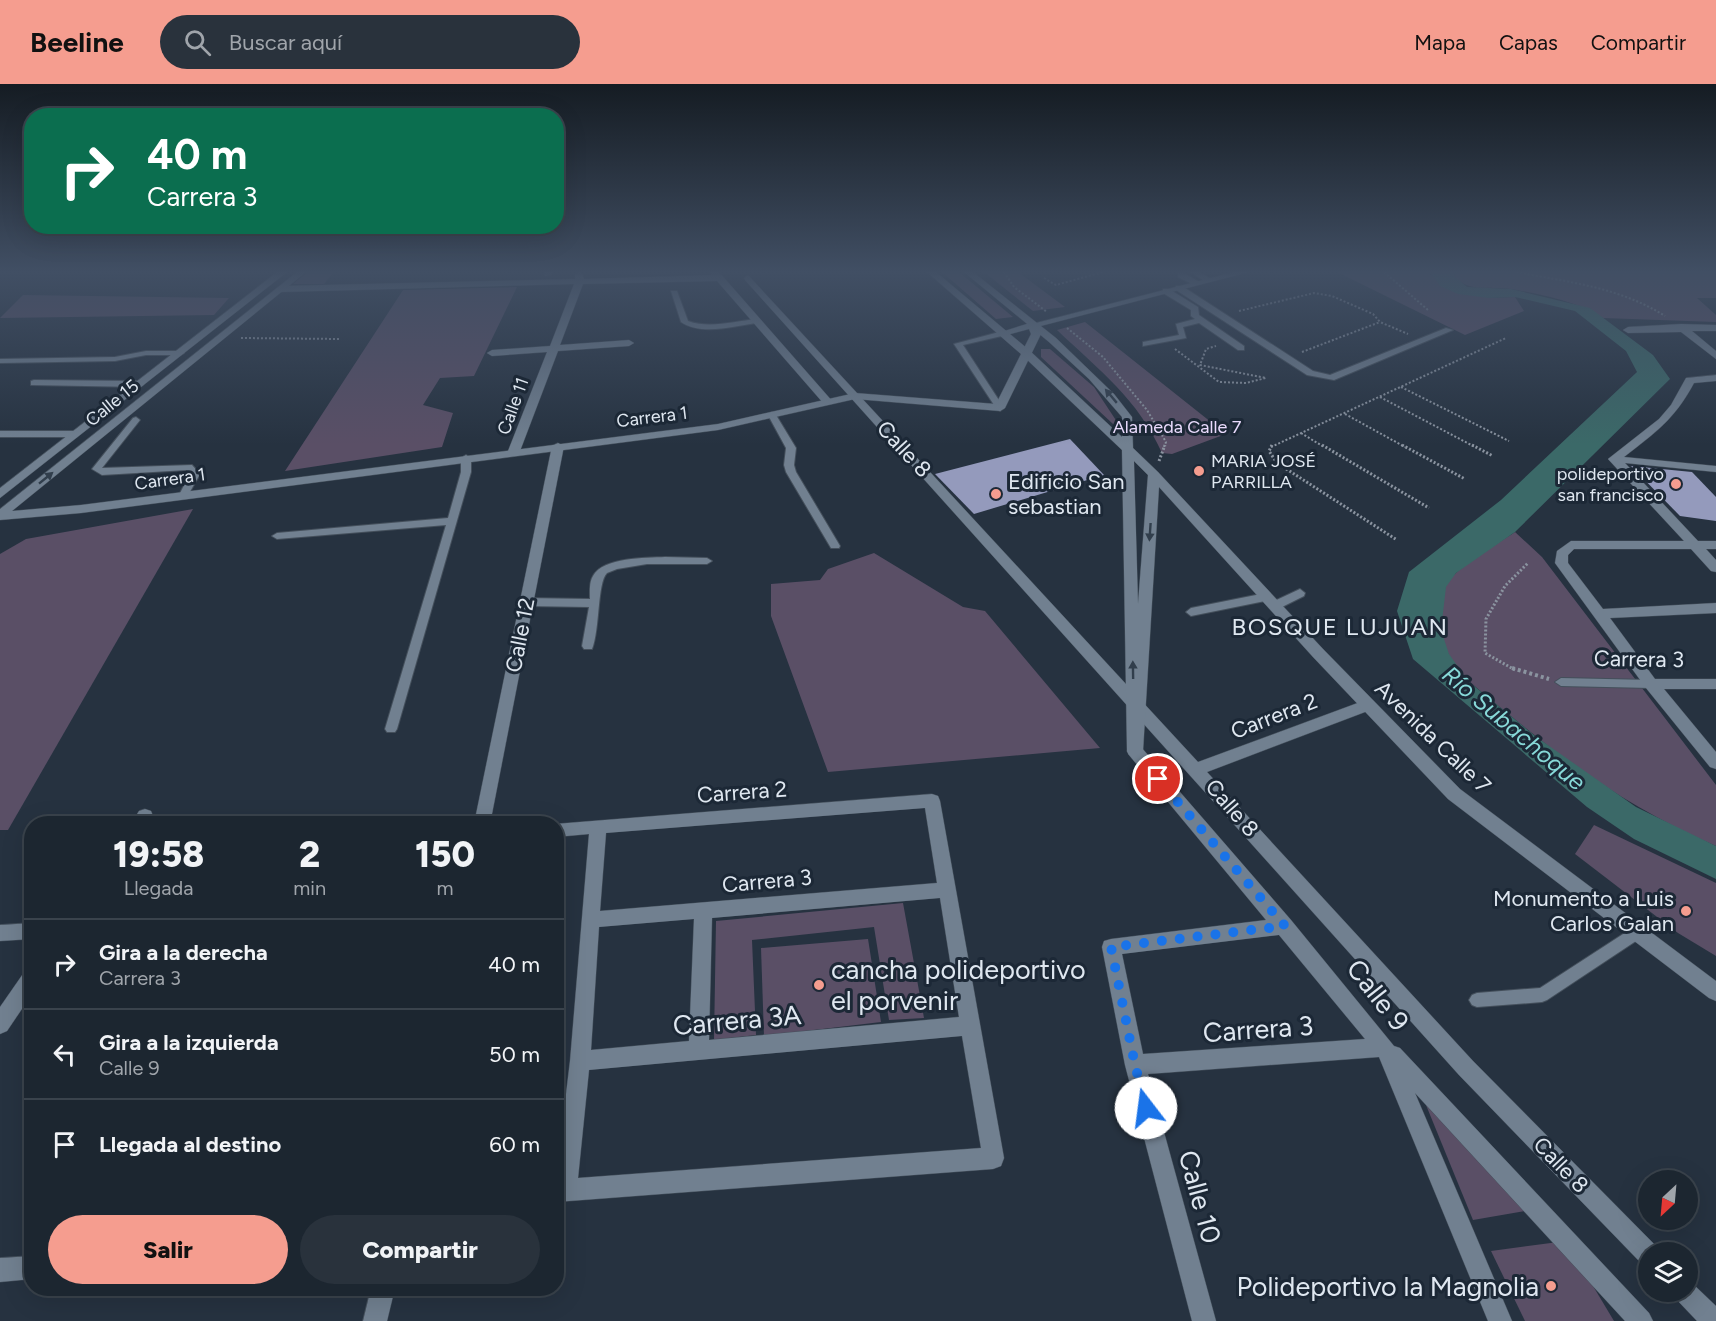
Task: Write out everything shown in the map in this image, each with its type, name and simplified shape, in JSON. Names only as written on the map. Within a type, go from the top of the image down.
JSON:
[{"type":"street","name":"Calle 15","points":[[0,494],[210,330]]},
{"type":"street","name":"Calle 15","points":[[0,516],[229,330]]},
{"type":"street","name":"Calle 11","points":[[514,451],[559,330]]},
{"type":"street","points":[[765,330],[828,402]]},
{"type":"street","name":"Calle 8","points":[[795,330],[1197,769],[1466,1068],[1638,1244]]},
{"type":"street","name":"Avenida Calle 7","points":[[999,330],[1154,474],[1270,601],[1454,794],[1716,992]]},
{"type":"street","points":[[1003,333],[1016,330]]},
{"type":"street","points":[[1000,408],[1025,352],[1033,344],[1035,330]]},
{"type":"street","points":[[1039,330],[1088,372],[1110,394],[1127,417],[1135,751]]},
{"type":"street","points":[[1628,330],[1633,330]]},
{"type":"street","points":[[1683,330],[1716,356]]},
{"type":"street","points":[[492,353],[629,343]]},
{"type":"street","points":[[1614,459],[1670,414],[1690,380],[1716,378]]},
{"type":"street","name":"Carrera 1","points":[[0,516],[718,427],[855,396],[1000,408]]},
{"type":"street","points":[[121,399],[141,401]]},
{"type":"street","name":"Calle 12","points":[[484,816],[558,446]]},
{"type":"street","points":[[1614,459],[1716,469]]},
{"type":"street","points":[[1614,459],[1716,568]]},
{"type":"street","points":[[1135,751],[1154,474]]},
{"type":"street","points":[[1716,545],[1571,545],[1562,554],[1562,563],[1651,684],[1716,763]]},
{"type":"street","points":[[1600,614],[1716,608]]},
{"type":"street","name":"Carrera 3","points":[[1651,684],[1716,684]]},
{"type":"street","name":"Carrera 2","points":[[1197,769],[1368,705]]},
{"type":"street","name":"Calle 9","points":[[1135,751],[1385,1047],[1500,1321]]},
{"type":"street","name":"Carrera 2","points":[[564,829],[932,801],[947,890]]},
{"type":"street","points":[[564,1170],[580,1061],[598,826]]},
{"type":"street","points":[[564,1191],[993,1158],[947,890]]},
{"type":"street","name":"Carrera 3","points":[[591,920],[947,890]]},
{"type":"street","points":[[699,1050],[703,910]]},
{"type":"street","name":"Calle 10","points":[[1204,1321],[1135,1065],[1111,947],[1285,926]]},
{"type":"street","points":[[0,933],[24,932]]},
{"type":"street","points":[[0,1024],[24,989]]},
{"type":"street","name":"Carrera 3A","points":[[580,1061],[970,1026]]},
{"type":"street","points":[[1385,1047],[1641,1321]]},
{"type":"street","name":"Carrera 3","points":[[1135,1065],[1385,1047]]},
{"type":"street","points":[[0,1270],[24,1268]]},
{"type":"street","points":[[375,1321],[381,1296]]},
{"type":"street","points":[[1695,1302],[1714,1321]]},
{"type":"lane","points":[[1146,344],[1184,336],[1181,330]]},
{"type":"lane","points":[[1214,330],[1241,348]]},
{"type":"lane","points":[[1244,330],[1310,373],[1331,378],[1449,330]]},
{"type":"lane","points":[[1000,408],[958,344],[1003,333]]},
{"type":"lane","points":[[0,361],[115,359],[146,353],[180,353]]},
{"type":"lane","points":[[34,383],[140,384]]},
{"type":"lane","points":[[772,415],[791,448],[789,465],[791,472],[835,546]]},
{"type":"lane","points":[[136,420],[97,469],[102,472],[189,467],[195,474],[184,495]]},
{"type":"lane","points":[[0,434],[76,434]]},
{"type":"lane","points":[[392,729],[466,472],[466,458]]},
{"type":"lane","points":[[278,536],[452,521]]},
{"type":"lane","points":[[588,646],[596,603],[596,578],[602,569],[639,562],[707,561]]},
{"type":"lane","points":[[1191,612],[1270,601],[1300,593]]},
{"type":"lane","points":[[526,602],[596,603]]},
{"type":"lane","name":"Carrera 3","points":[[1561,682],[1651,684]]},
{"type":"lane","points":[[1477,1000],[1542,995],[1637,932]]},
{"type":"path","points":[[1287,358],[1360,330]]},
{"type":"path","points":[[1399,330],[1417,342]]},
{"type":"path","points":[[219,338],[340,339]]},
{"type":"path","points":[[1397,540],[1277,463],[1269,451],[1272,445],[1345,414],[1506,338]]},
{"type":"path","points":[[1163,340],[1219,382],[1246,383],[1266,378],[1200,365],[1206,349],[1231,342]]},
{"type":"path","points":[[1401,387],[1509,441]]},
{"type":"path","points":[[1380,397],[1493,456]]},
{"type":"path","points":[[1345,414],[1465,479]]},
{"type":"path","points":[[1301,433],[1429,508]]},
{"type":"path","points":[[1528,563],[1505,586],[1486,619],[1485,653],[1516,670],[1561,682]]},
{"type":"green space","points":[[377,330],[496,330],[474,376],[440,378],[423,405],[453,413],[442,447],[285,471]]},
{"type":"green space","name":"Alameda Calle 7","points":[[1057,330],[1095,330],[1226,434],[1172,454],[1162,453],[1129,401]]},
{"type":"green space","points":[[1454,330],[1478,330],[1465,335]]},
{"type":"green space","points":[[1041,349],[1050,349],[1094,387],[1127,437],[1041,357]]},
{"type":"green space","points":[[193,509],[8,830],[0,830],[0,554],[26,539]]},
{"type":"green space","points":[[1515,532],[1542,557],[1716,785],[1716,846],[1632,803],[1581,770],[1483,693],[1454,664],[1443,640],[1441,613],[1445,588],[1465,565]]},
{"type":"green space","points":[[874,553],[963,607],[985,611],[1100,748],[828,772],[771,616],[771,584],[820,580],[828,569]]},
{"type":"green space","points":[[1594,825],[1716,883],[1716,956],[1678,933],[1575,854]]},
{"type":"green space","points":[[903,903],[924,1018],[889,1020],[874,927],[752,940],[756,1035],[714,1040],[716,921]]},
{"type":"green space","name":"cancha polideportivo el porvenir","points":[[868,939],[881,1022],[764,1036],[761,948]]},
{"type":"green space","points":[[1426,1105],[1525,1211],[1473,1220]]},
{"type":"green space","name":"Polideportivo la Magnolia","points":[[1566,1241],[1614,1321],[1525,1321],[1491,1251]]},
{"type":"water","name":"Río Subachoque","points":[[1599,330],[1619,330],[1653,355],[1670,379],[1515,532],[1456,573],[1446,587],[1441,630],[1449,654],[1468,681],[1535,736],[1636,807],[1716,846],[1716,879],[1634,839],[1587,807],[1413,659],[1397,611],[1409,572],[1501,500],[1637,372],[1626,351]]},
{"type":"building","name":"Edificio San sebastian","points":[[1070,439],[1104,475],[974,514],[935,474]]},
{"type":"building","name":"polideportivo san francisco","points":[[1631,466],[1692,472],[1716,497],[1716,521],[1680,516]]},
{"type":"place","name":"MARIA JOSÉ PARRILLA","points":[[1199,471]]},
{"type":"place","name":"polideportivo san francisco","points":[[1676,484]]},
{"type":"place","name":"Edificio San sebastian","points":[[996,494]]},
{"type":"place","name":"Monumento a Luis Carlos Galan","points":[[1686,911]]},
{"type":"place","name":"cancha polideportivo el porvenir","points":[[819,985]]},
{"type":"place","name":"Polideportivo la Magnolia","points":[[1551,1286]]},
{"type":"district","name":"BOSQUE LUJUAN","points":[[1340,626]]},
{"type":"route","points":[[1146,1108],[1111,947],[1285,926],[1158,779]]}]
